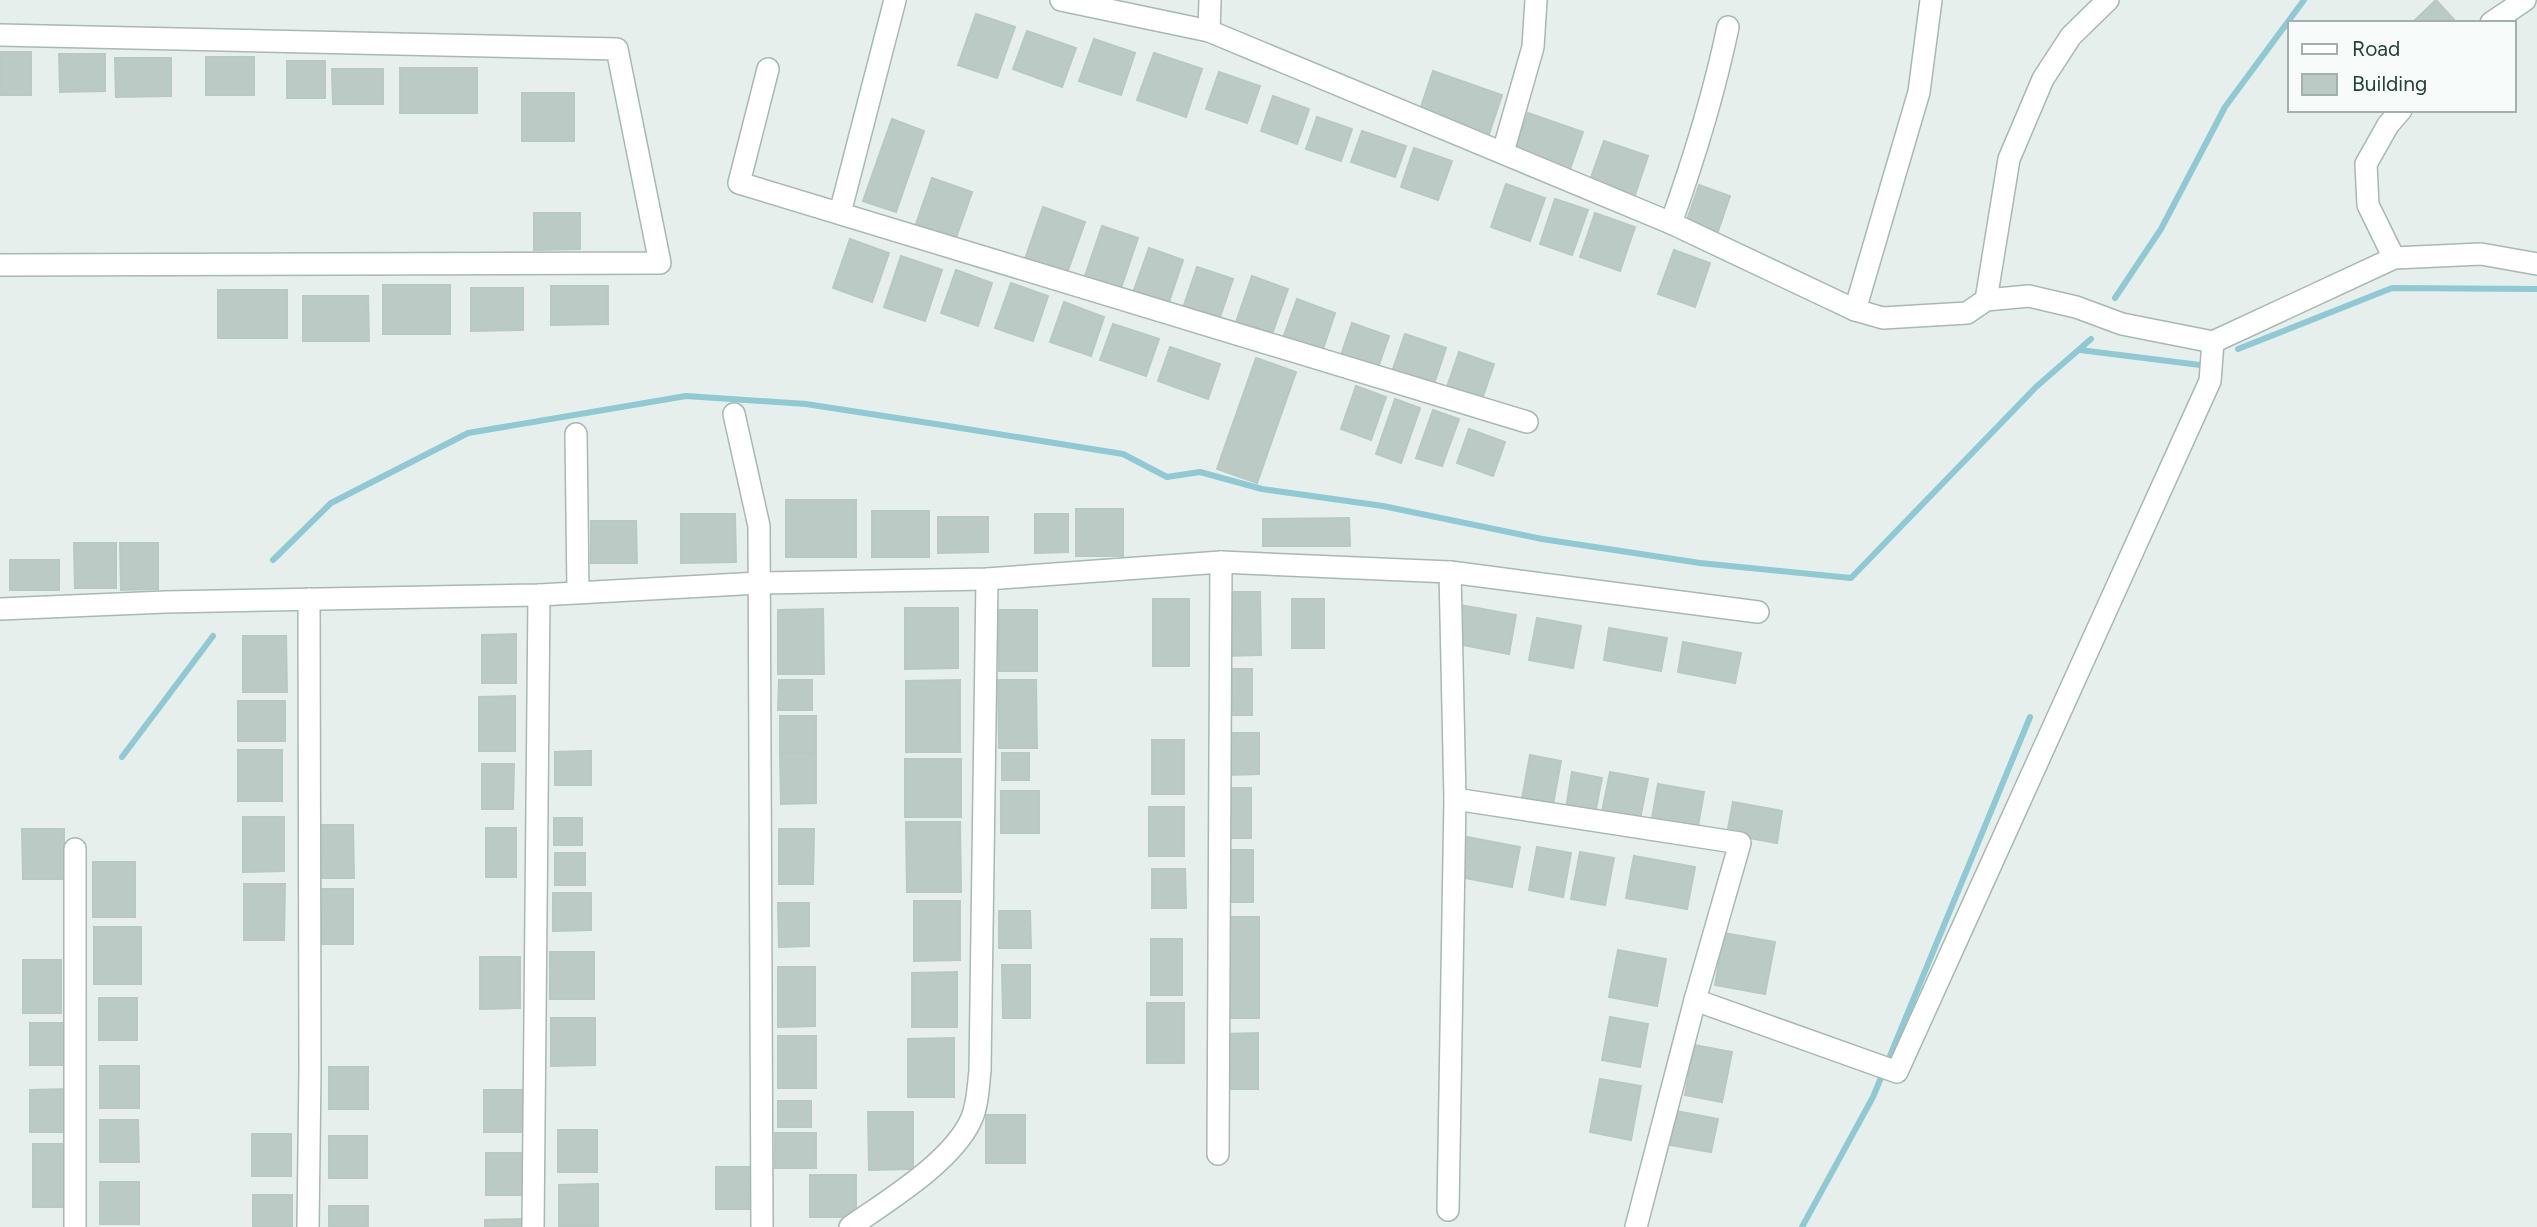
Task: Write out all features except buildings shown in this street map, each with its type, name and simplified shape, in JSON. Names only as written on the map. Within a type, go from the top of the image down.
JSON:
[{"type":"street","points":[[840,214],[895,0]]},
{"type":"street","points":[[1061,0],[1209,31],[1671,223],[1855,310],[1883,318],[1967,313],[1986,300],[2029,296],[2076,307],[2122,324],[2213,342],[2393,258],[2481,254],[2537,264]]},
{"type":"street","points":[[1209,31],[1210,0]]},
{"type":"street","points":[[1503,152],[1533,47],[1536,0]]},
{"type":"street","points":[[1855,310],[1919,92],[1931,0]]},
{"type":"street","points":[[1986,300],[2009,159],[2043,79],[2071,36],[2108,0]]},
{"type":"street","points":[[2494,21],[2525,0]]},
{"type":"street","points":[[1671,223],[1718,75],[1728,27]]},
{"type":"street","points":[[0,35],[617,49],[660,263],[0,265]]},
{"type":"street","points":[[768,69],[739,183],[1527,422]]},
{"type":"street","points":[[2393,258],[2368,205],[2366,164],[2388,125],[2399,112]]},
{"type":"street","points":[[1695,1000],[1897,1072],[2210,381],[2213,342]]},
{"type":"street","points":[[734,414],[759,526],[762,1227]]},
{"type":"street","points":[[576,434],[578,592]]},
{"type":"street","points":[[1219,1154],[1221,562]]},
{"type":"street","points":[[0,609],[539,594],[759,583],[987,579],[1221,562],[1450,572],[1758,612]]},
{"type":"street","points":[[1448,1210],[1455,799],[1450,572]]},
{"type":"street","points":[[850,1227],[937,1163],[971,1121],[976,1106],[980,1071],[987,579]]},
{"type":"street","points":[[533,1227],[539,594]]},
{"type":"street","points":[[308,1227],[309,599]]},
{"type":"street","points":[[1455,799],[1740,843],[1695,1000],[1636,1227]]},
{"type":"street","points":[[75,849],[75,1227]]},
{"type":"waterway","points":[[2288,21],[2304,0]]},
{"type":"waterway","points":[[2115,298],[2161,229],[2225,107],[2288,22]]},
{"type":"waterway","points":[[2238,349],[2392,288],[2537,289]]},
{"type":"waterway","points":[[273,560],[331,503],[468,433],[686,396],[806,404],[942,425],[1123,454],[1167,477],[1200,472],[1262,489],[1383,506],[1542,539],[1700,563],[1851,578],[2036,387],[2091,339]]},
{"type":"waterway","points":[[2080,350],[2200,365]]},
{"type":"waterway","points":[[122,757],[213,636]]},
{"type":"waterway","points":[[1802,1227],[1873,1097],[2030,717]]}]
